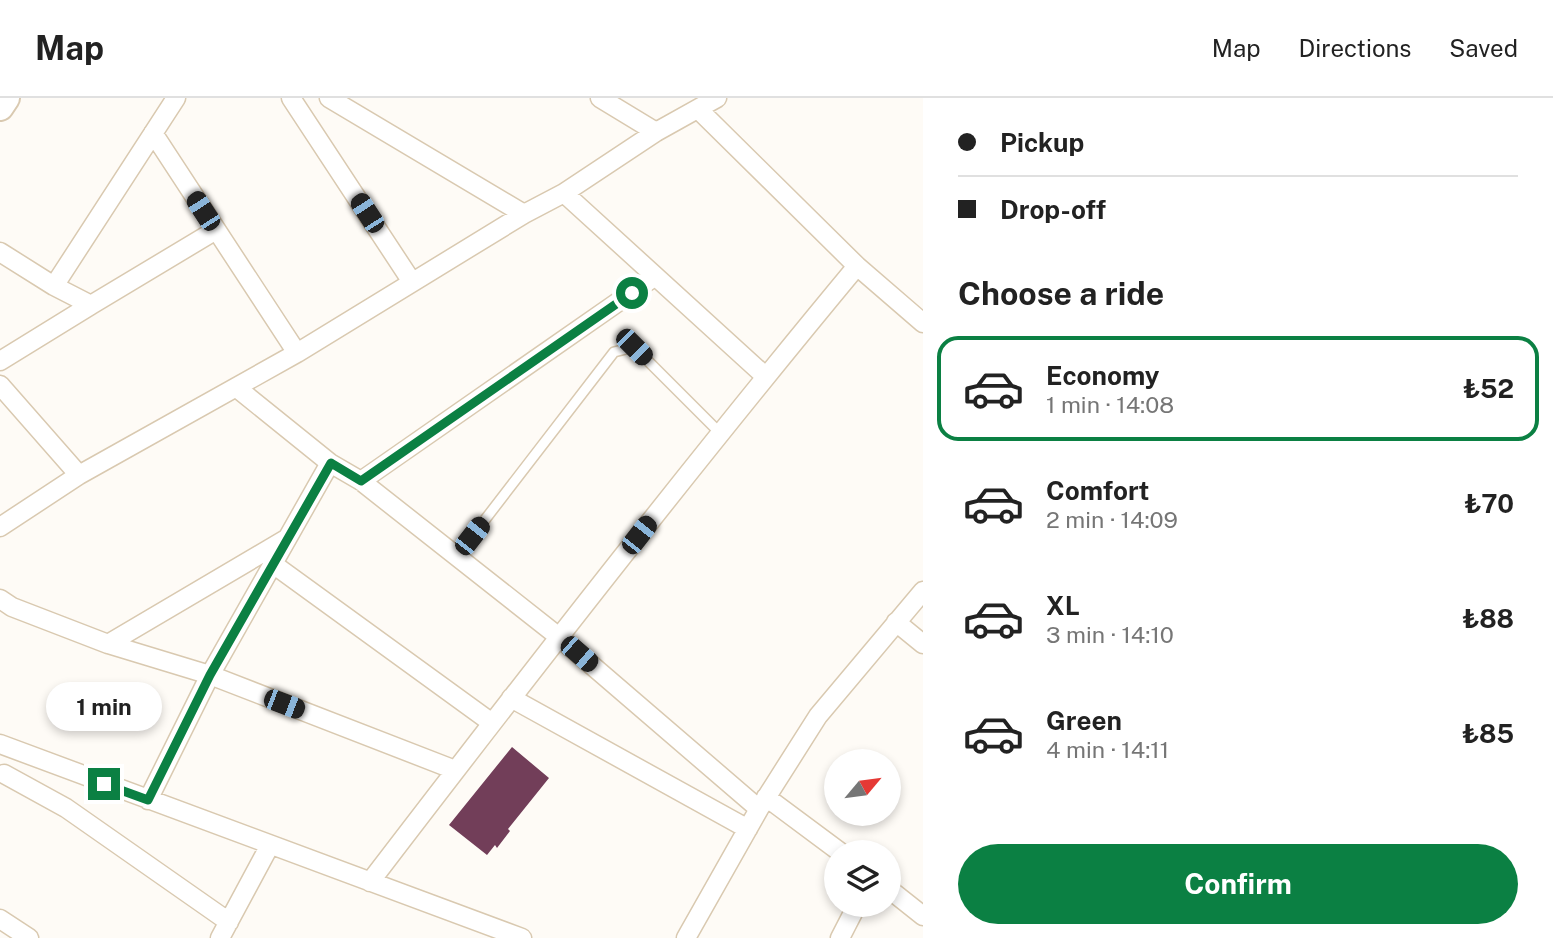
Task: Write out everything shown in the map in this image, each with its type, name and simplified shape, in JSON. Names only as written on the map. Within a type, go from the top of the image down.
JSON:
[{"type":"main road","points":[[0,107],[6,98]]},
{"type":"street","points":[[54,286],[176,98]]},
{"type":"street","points":[[291,98],[412,282]]},
{"type":"street","points":[[329,98],[524,214]]},
{"type":"street","points":[[600,98],[656,132]]},
{"type":"street","points":[[0,527],[79,475],[297,354],[524,214],[564,193],[656,132],[717,98]]},
{"type":"street","points":[[699,110],[857,266],[923,323]]},
{"type":"street","points":[[153,133],[297,354]]},
{"type":"street","points":[[564,193],[654,278],[765,376]]},
{"type":"street","points":[[0,361],[216,230]]},
{"type":"street","points":[[0,252],[91,306]]},
{"type":"street","points":[[370,882],[510,698],[765,376],[857,266]]},
{"type":"street","points":[[361,481],[654,278]]},
{"type":"street","points":[[0,385],[79,475]]},
{"type":"street","points":[[237,388],[331,463],[361,481],[457,556],[763,803],[824,842]]},
{"type":"street","points":[[148,800],[210,675],[331,463]]},
{"type":"street","points":[[108,644],[288,538]]},
{"type":"street","points":[[273,564],[492,723]]},
{"type":"street","points":[[686,938],[763,803],[818,716],[923,591]]},
{"type":"street","points":[[0,599],[12,607],[108,644],[210,675],[455,770]]},
{"type":"street","points":[[896,622],[923,644]]},
{"type":"street","points":[[510,698],[748,829]]},
{"type":"street","points":[[229,922],[66,808],[2,776],[8,748],[522,938]]},
{"type":"street","points":[[220,938],[270,845]]},
{"type":"street","points":[[901,899],[923,916]]},
{"type":"street","points":[[840,938],[851,917]]},
{"type":"street","points":[[0,919],[29,938]]},
{"type":"lane","points":[[457,556],[619,349],[634,347],[720,433]]},
{"type":"building","points":[[512,747],[549,778],[508,829],[510,831],[497,848],[495,845],[487,855],[449,825]]},
{"type":"route","points":[[104,784],[148,800],[210,675],[331,463],[361,481],[632,293]]}]
